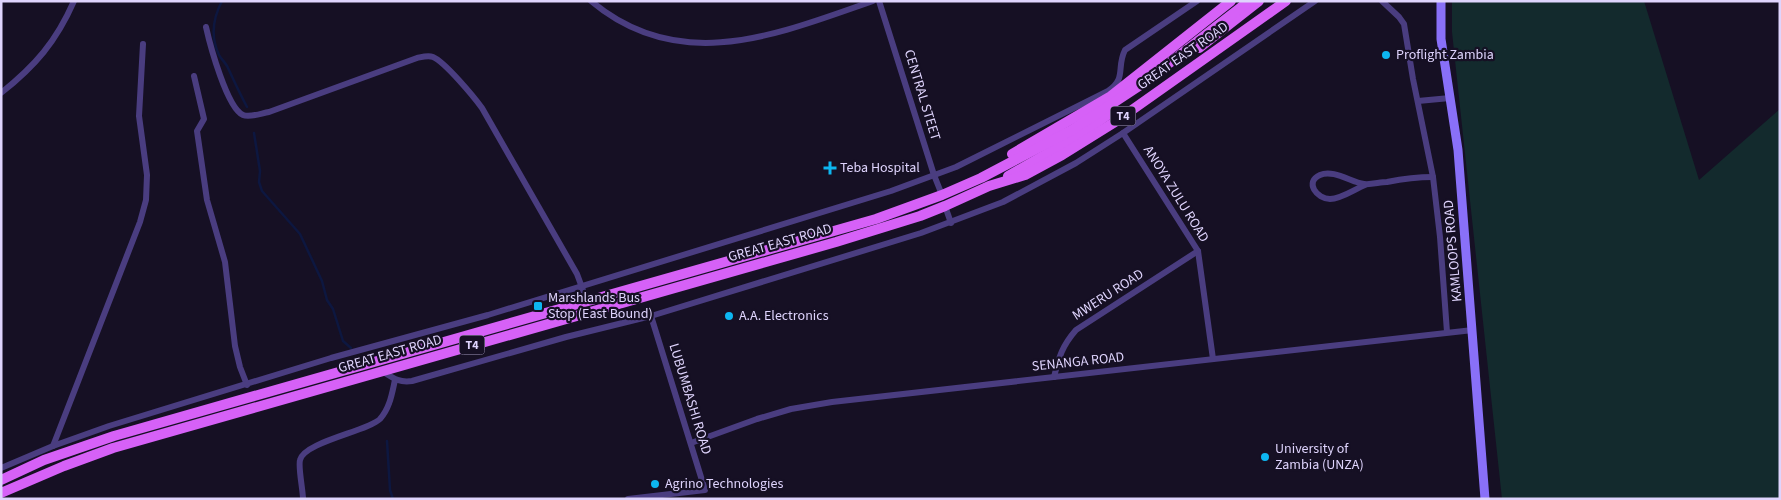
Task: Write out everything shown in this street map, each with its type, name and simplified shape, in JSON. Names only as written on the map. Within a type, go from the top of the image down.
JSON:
[{"type":"main road","name":"GREAT EAST ROAD","points":[[984,176],[1013,154],[1111,96],[1232,1]]},
{"type":"main road","name":"GREAT EAST ROAD","points":[[1,480],[44,460],[114,436],[876,219],[942,195],[984,176],[1072,130],[1145,82],[1249,1]]},
{"type":"main road","name":"GREAT EAST ROAD","points":[[1,493],[64,466],[113,448],[836,242],[920,216],[990,186],[1076,137],[1156,80],[1259,1]]},
{"type":"main road","name":"GREAT EAST ROAD","points":[[990,186],[1025,175],[1086,140],[1286,1]]},
{"type":"main road","name":"KAMLOOPS ROAD","points":[[1441,1],[1441,39],[1458,150],[1485,499]]},
{"type":"street","points":[[1,93],[27,72],[50,44],[74,1]]},
{"type":"street","points":[[591,1],[606,14],[630,28],[660,38],[690,43],[726,43],[762,37],[873,1]]},
{"type":"street","name":"CENTRAL STEET","points":[[879,1],[942,195]]},
{"type":"street","points":[[1,468],[52,446],[109,426],[331,358],[478,318],[891,191],[956,167],[1108,91],[1120,79],[1122,57],[1125,50],[1197,1]]},
{"type":"street","points":[[382,370],[395,380],[403,382],[412,381],[566,336],[651,316],[951,223],[1003,202],[1044,182],[1076,163],[1123,133],[1315,1]]},
{"type":"street","points":[[1382,1],[1400,17],[1404,24],[1432,177],[1440,237],[1447,332]]},
{"type":"street","points":[[206,27],[215,60],[235,109],[242,115],[247,116],[269,112],[417,58],[433,57],[468,90],[482,108],[582,286],[587,301]]},
{"type":"street","points":[[52,446],[140,222],[146,200],[146,175],[140,116],[143,44]]},
{"type":"street","points":[[194,76],[204,119],[198,131],[207,200],[225,262],[235,346],[247,385]]},
{"type":"street","points":[[1418,100],[1450,98]]},
{"type":"street","name":"ANOYA ZULU ROAD","points":[[1123,133],[1198,251],[1213,359]]},
{"type":"street","points":[[1365,185],[1325,173],[1316,176],[1313,182],[1313,189],[1316,194],[1331,199],[1365,185],[1432,177]]},
{"type":"street","points":[[945,206],[951,223]]},
{"type":"street","name":"MWERU ROAD","points":[[1054,377],[1060,353],[1066,341],[1076,330],[1198,251]]},
{"type":"street","name":"LUBUMBASHI ROAD","points":[[628,499],[705,490],[651,316]]},
{"type":"street","name":"SENANGA ROAD","points":[[691,443],[757,419],[792,409],[832,402],[1473,330]]},
{"type":"street","points":[[303,499],[300,461],[304,454],[317,446],[379,420],[387,409],[395,380]]},
{"type":"green space","points":[[1452,1],[1644,1],[1699,180],[1780,109],[1780,499],[1502,499],[1452,32]]},
{"type":"waterway","points":[[222,1],[216,14],[214,41],[219,55],[227,66],[247,107]]},
{"type":"waterway","points":[[254,133],[260,171],[259,182],[262,191],[300,234],[322,281],[327,300],[333,309],[343,341],[351,348]]},
{"type":"waterway","points":[[387,441],[390,490],[393,499]]},
{"type":"place","name":"Proflight Zambia","points":[[1386,55]]},
{"type":"place","name":"Teba Hospital","points":[[830,168]]},
{"type":"place","name":"Marshlands Bus Stop (East Bound)","points":[[538,306]]},
{"type":"place","name":"A.A. Electronics","points":[[729,316]]},
{"type":"place","name":"University of Zambia (UNZA)","points":[[1265,457]]},
{"type":"place","name":"Agrino Technologies","points":[[655,484]]}]
